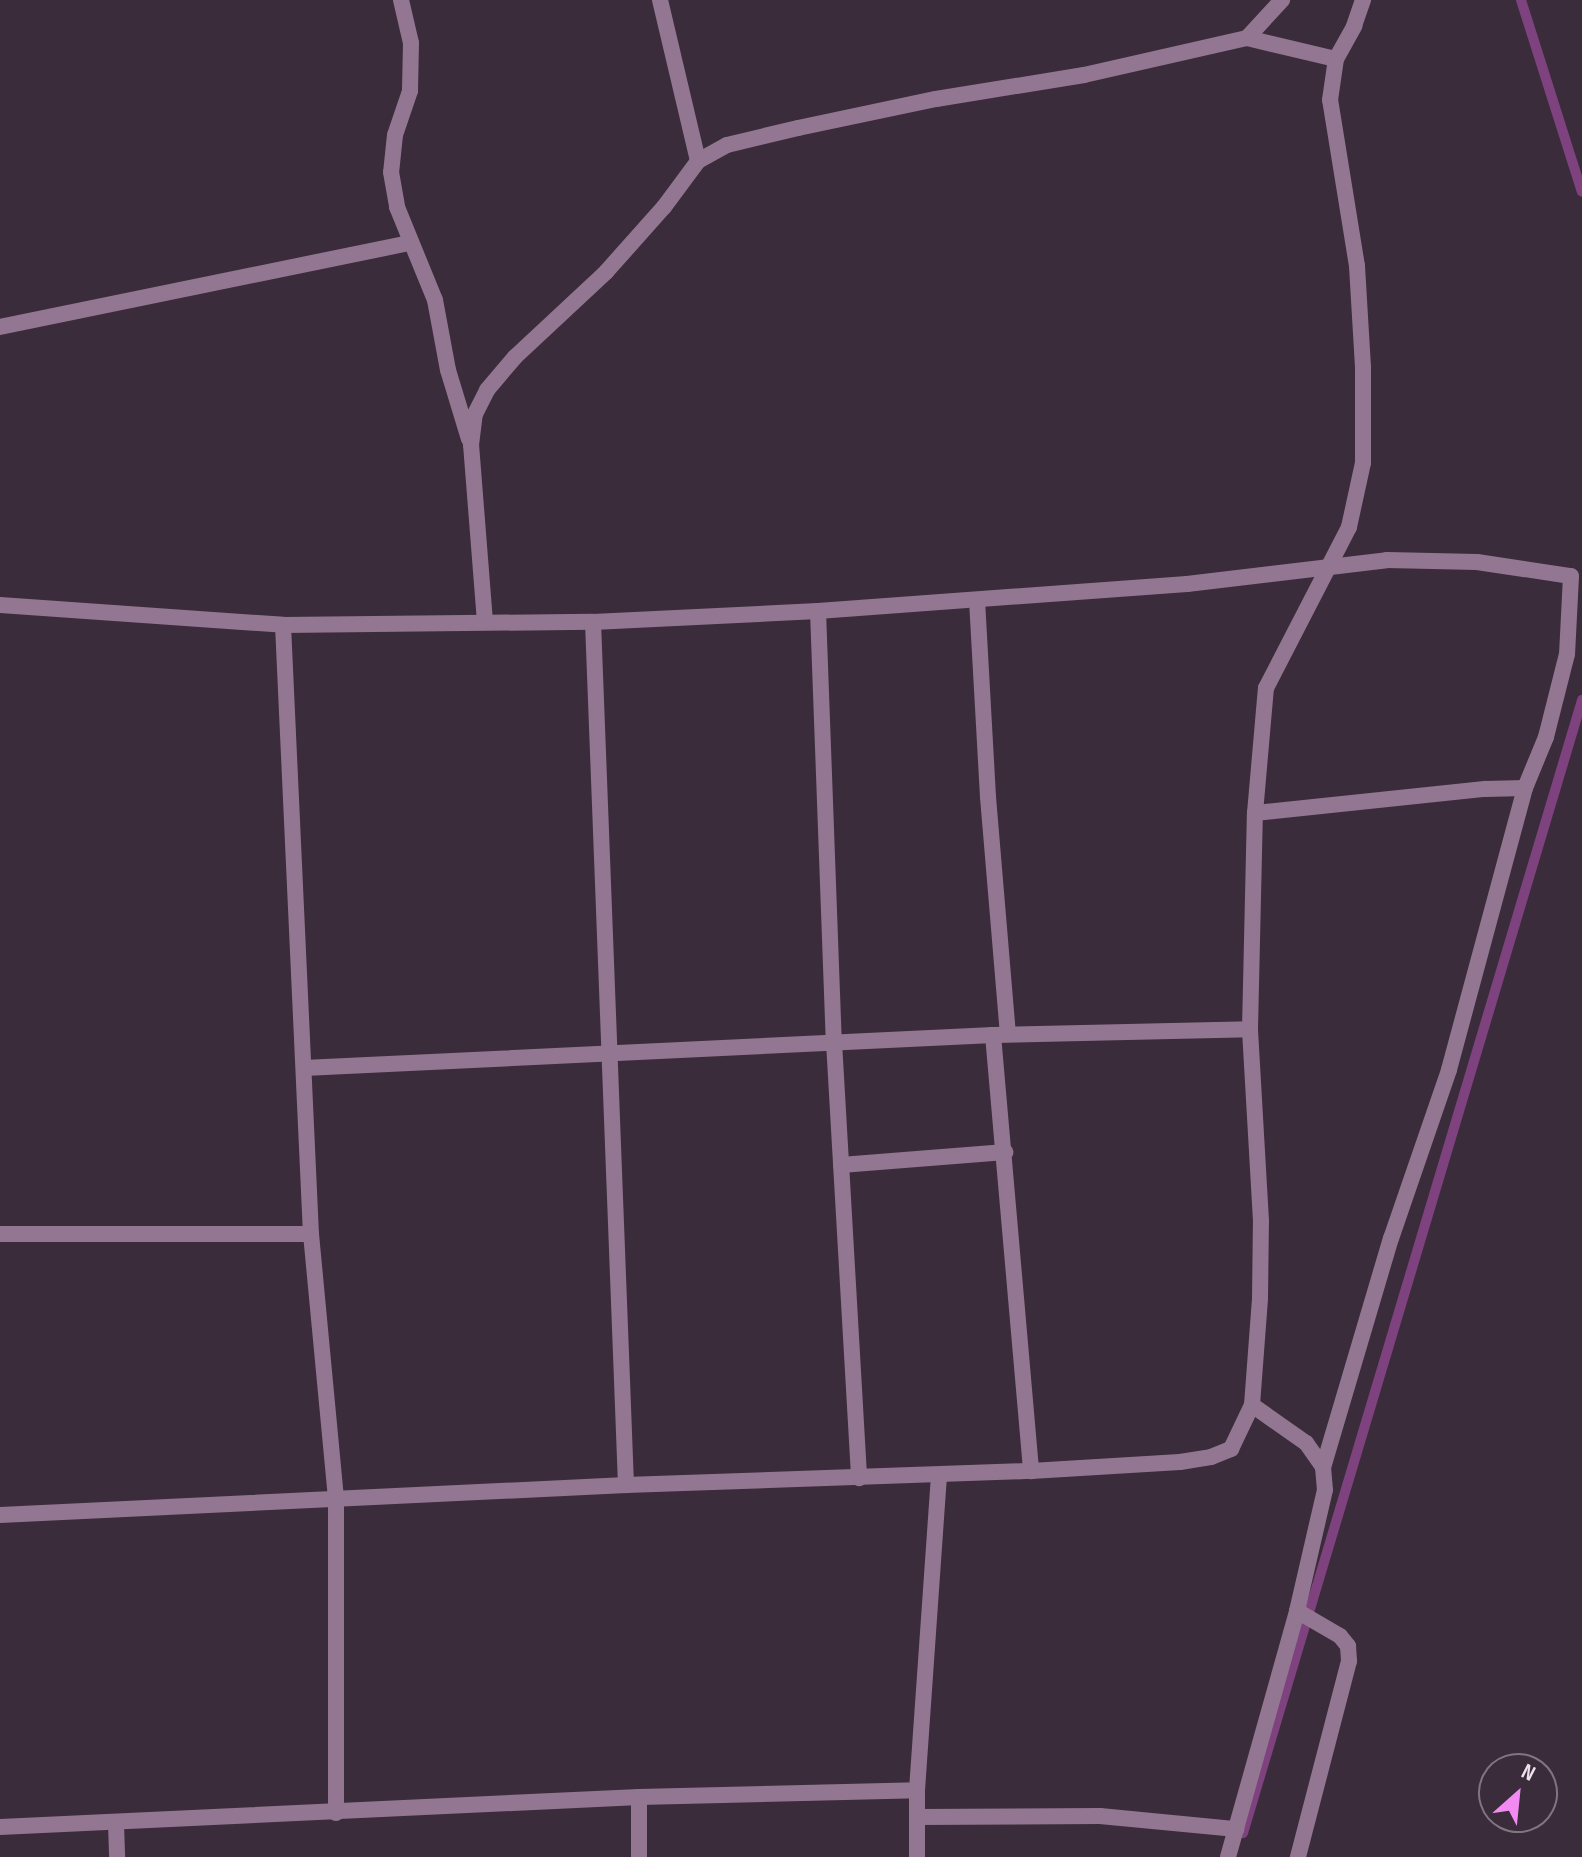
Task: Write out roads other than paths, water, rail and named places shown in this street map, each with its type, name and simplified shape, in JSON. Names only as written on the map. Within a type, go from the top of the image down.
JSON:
[{"type":"street","points":[[401,0],[411,43],[410,91],[395,135],[391,172],[397,207],[435,300],[448,370],[471,445]]},
{"type":"street","points":[[660,0],[698,161]]},
{"type":"street","points":[[1247,38],[1282,0]]},
{"type":"street","points":[[0,1515],[626,1485],[1031,1471],[1211,1457],[1231,1449],[1252,1405],[1261,1221],[1250,1029],[1255,813],[1266,688],[1349,527],[1363,463],[1363,367],[1357,266],[1330,100],[1336,59],[1354,26],[1363,0]]},
{"type":"street","points":[[485,622],[471,445],[475,414],[487,390],[515,357],[606,272],[664,207],[698,161],[727,145],[798,128],[936,99],[1084,75],[1247,38],[1336,59]]},
{"type":"street","points":[[0,327],[411,243]]},
{"type":"street","points":[[0,605],[283,625],[593,622],[818,611],[1187,584],[1387,560],[1477,562],[1571,576],[1567,654],[1546,737],[1525,788],[1449,1070],[1391,1238],[1323,1467],[1325,1490],[1297,1611],[1228,1857]]},
{"type":"street","points":[[977,600],[1005,1152],[1031,1471]]},
{"type":"street","points":[[818,611],[834,1042],[859,1478]]},
{"type":"street","points":[[593,622],[626,1485]]},
{"type":"street","points":[[283,625],[311,1234],[336,1499],[336,1813]]},
{"type":"street","points":[[1255,813],[1485,789],[1525,788]]},
{"type":"street","points":[[304,1068],[608,1056],[1000,1034],[1250,1029]]},
{"type":"street","points":[[841,1165],[1005,1152]]},
{"type":"street","points":[[0,1234],[311,1234]]},
{"type":"street","points":[[1252,1405],[1306,1443],[1323,1467]]},
{"type":"street","points":[[917,1857],[917,1790],[939,1475]]},
{"type":"street","points":[[1297,1611],[1340,1636],[1348,1646],[1349,1661],[1298,1857]]},
{"type":"street","points":[[0,1827],[116,1824],[639,1797],[917,1790]]},
{"type":"street","points":[[639,1797],[639,1857]]},
{"type":"street","points":[[917,1817],[1100,1816],[1236,1829]]},
{"type":"street","points":[[116,1824],[117,1857]]},
{"type":"waterway","points":[[1521,0],[1582,192]]},
{"type":"waterway","points":[[1243,1833],[1582,700]]}]
